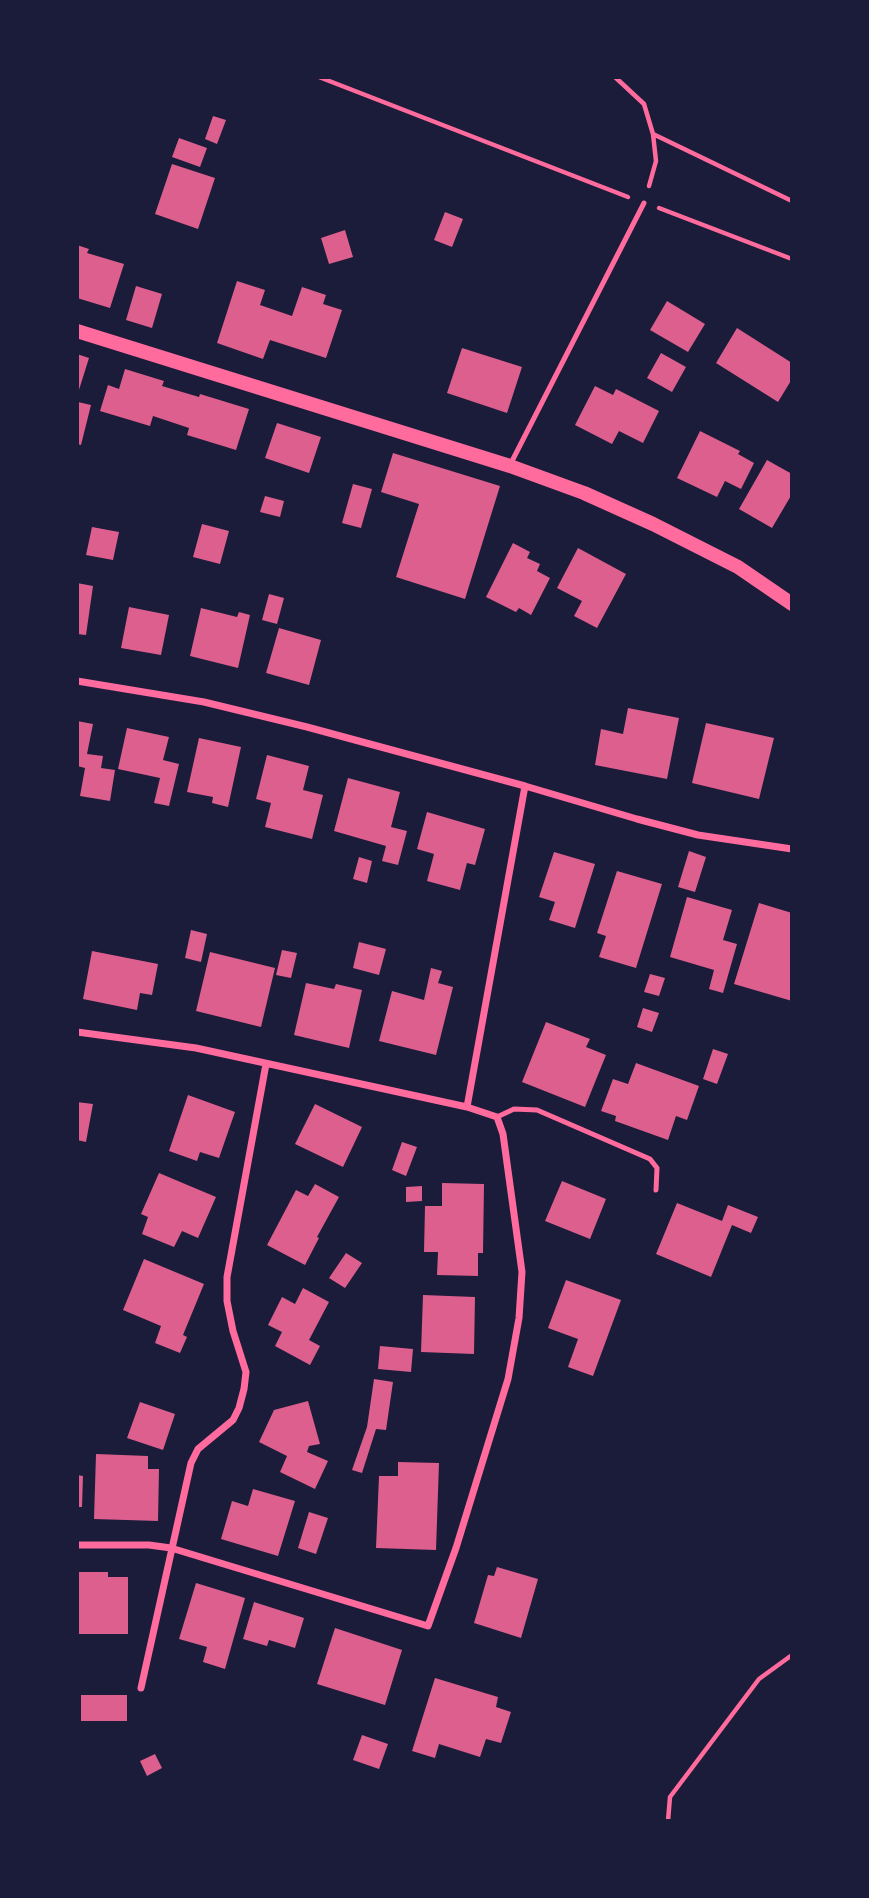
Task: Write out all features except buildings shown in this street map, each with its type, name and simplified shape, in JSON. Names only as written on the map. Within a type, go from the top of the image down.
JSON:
[{"type":"main road","points":[[77,331],[510,466],[584,493],[653,524],[738,568],[792,604]]},
{"type":"street","points":[[77,681],[204,702],[525,786],[637,820],[698,835],[792,849]]},
{"type":"street","points":[[467,1107],[525,786]]},
{"type":"street","points":[[77,1032],[196,1048],[467,1107],[497,1117],[503,1134],[522,1272],[519,1318],[508,1379],[456,1548],[428,1626],[171,1548],[149,1545],[77,1545]]},
{"type":"street","points":[[141,1688],[191,1463],[198,1449],[233,1420],[244,1389],[246,1372],[227,1301],[227,1277],[266,1064]]},
{"type":"lane","points":[[510,466],[643,203]]},
{"type":"lane","points":[[497,1117],[514,1109],[537,1110],[650,1159],[657,1168],[656,1190]]},
{"type":"path","points":[[320,77],[792,260]]},
{"type":"path","points":[[615,77],[645,104],[653,134],[656,161],[643,203]]},
{"type":"path","points":[[653,134],[792,201]]},
{"type":"path","points":[[668,1821],[670,1797],[678,1786],[759,1679],[792,1655]]}]
